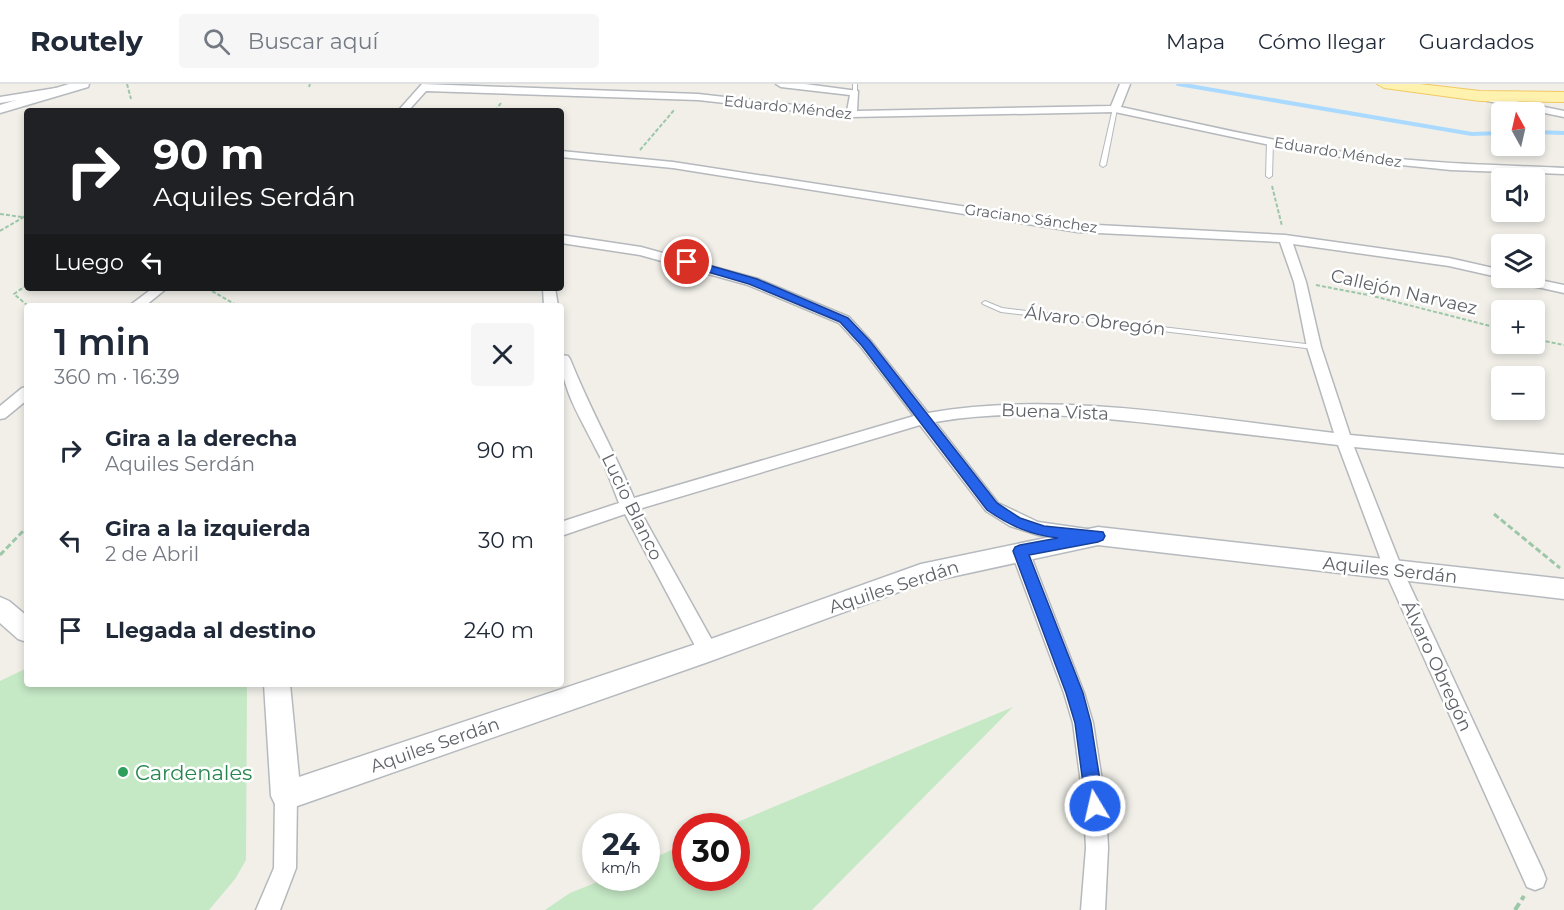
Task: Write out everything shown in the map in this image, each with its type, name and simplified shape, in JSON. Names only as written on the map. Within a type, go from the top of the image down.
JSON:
[{"type":"main road","points":[[1384,84],[1480,96],[1564,97]]},
{"type":"street","points":[[24,96],[41,84]]},
{"type":"street","points":[[0,109],[83,84]]},
{"type":"street","points":[[781,84],[855,88],[851,114]]},
{"type":"street","points":[[1115,109],[1125,84]]},
{"type":"street","points":[[406,108],[426,86]]},
{"type":"street","name":"Eduardo Méndez","points":[[426,86],[685,97],[851,114],[1115,109],[1270,142],[1371,159],[1439,166],[1564,171]]},
{"type":"street","points":[[0,100],[56,91]]},
{"type":"street","points":[[1480,96],[1564,114]]},
{"type":"street","name":"Graciano Sánchez","points":[[564,154],[632,160],[1078,228],[1286,239],[1449,262],[1491,272]]},
{"type":"street","points":[[564,239],[641,251],[710,268],[753,282],[844,320],[866,344],[992,507],[1015,522],[1044,531],[1098,536]]},
{"type":"street","name":"Álvaro Obregón","points":[[1286,239],[1300,282],[1314,347],[1344,440],[1394,571],[1535,879]]},
{"type":"street","points":[[1545,285],[1564,289]]},
{"type":"street","points":[[140,303],[157,291]]},
{"type":"street","name":"Lucio Blanco","points":[[564,362],[580,403],[606,452],[629,506],[708,651]]},
{"type":"street","points":[[0,414],[24,394]]},
{"type":"street","name":"Buena Vista","points":[[564,528],[629,506],[923,419],[969,411],[1010,409],[1090,411],[1344,440],[1564,461]]},
{"type":"street","name":"Aquiles Serdán","points":[[286,796],[708,651],[921,574],[1098,536],[1564,589]]},
{"type":"street","points":[[1020,551],[1074,693],[1083,723],[1095,806],[1096,848],[1093,910]]},
{"type":"street","points":[[0,608],[24,628]]},
{"type":"street","points":[[268,910],[285,868],[286,796],[277,687]]},
{"type":"lane","points":[[1103,165],[1115,109]]},
{"type":"lane","points":[[1269,176],[1270,142]]},
{"type":"lane","name":"Álvaro Obregón","points":[[985,303],[1001,310],[1314,347]]},
{"type":"path","points":[[127,84],[131,99]]},
{"type":"path","points":[[632,160],[685,97]]},
{"type":"path","points":[[1269,176],[1286,239]]},
{"type":"path","points":[[0,214],[24,216]]},
{"type":"path","points":[[0,231],[24,217]]},
{"type":"path","name":"Callejón Narvaez","points":[[1300,282],[1373,296],[1491,326]]},
{"type":"path","points":[[24,287],[14,294],[24,303]]},
{"type":"path","points":[[212,291],[233,303]]},
{"type":"path","points":[[1545,341],[1564,345]]},
{"type":"path","points":[[1494,514],[1560,568],[1564,574]]},
{"type":"path","points":[[0,555],[24,530]]},
{"type":"green space","name":"Cardenales","points":[[24,669],[24,687],[247,687],[246,860],[235,879],[209,910],[0,910],[0,681]]},
{"type":"green space","points":[[1013,707],[812,910],[545,910],[570,893],[582,888],[582,891],[660,891],[660,855],[672,850],[672,891],[750,891],[750,817]]},
{"type":"waterway","points":[[1178,84],[1472,134],[1491,133]]},
{"type":"waterway","points":[[1545,132],[1564,133]]},
{"type":"place","name":"Cardenales","points":[[123,772]]},
{"type":"route","points":[[687,262],[753,282],[844,320],[866,344],[992,507],[1015,522],[1044,531],[1098,536],[1020,551],[1074,693],[1083,723],[1095,806]]}]
